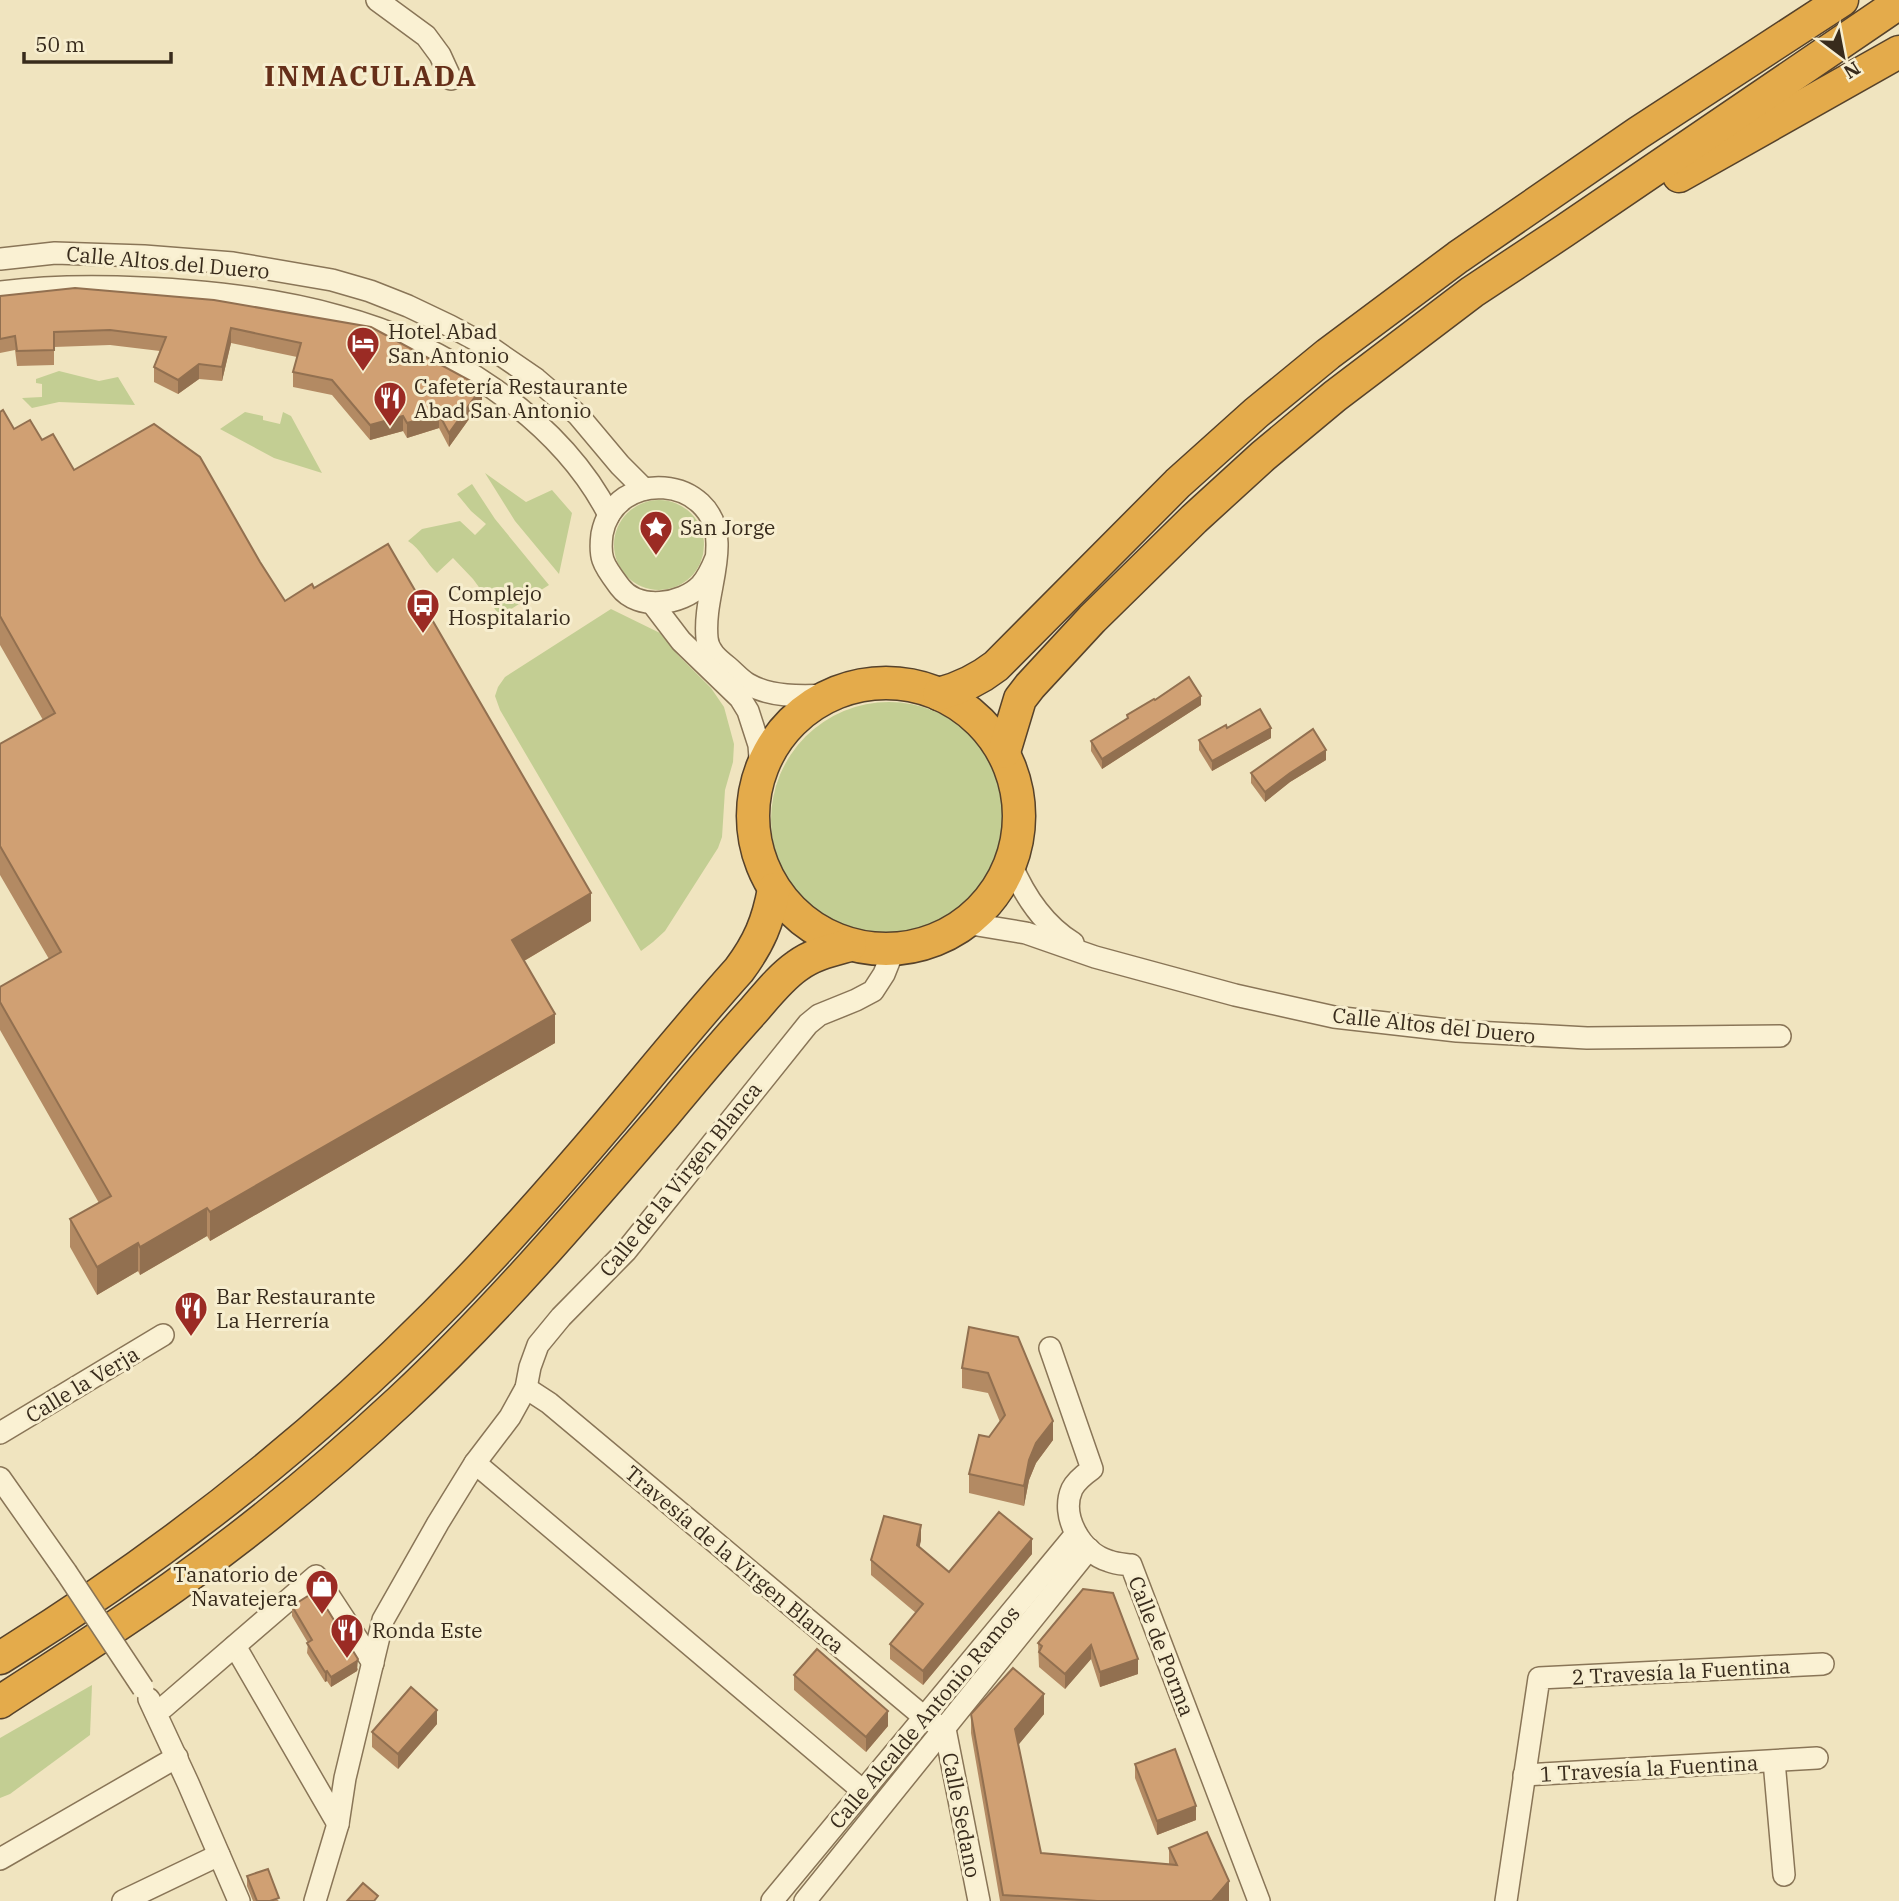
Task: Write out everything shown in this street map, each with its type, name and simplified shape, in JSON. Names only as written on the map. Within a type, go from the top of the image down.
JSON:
[{"type":"highway","points":[[1808,23],[1830,0]]},
{"type":"highway","points":[[939,694],[979,679],[996,666],[1178,483],[1256,413],[1328,354],[1458,257],[1638,133],[1842,0]]},
{"type":"highway","points":[[1004,752],[1020,699],[1030,686],[1092,619],[1263,456],[1335,396],[1472,292],[1899,3]]},
{"type":"highway","points":[[1564,231],[1665,184],[1899,51]]},
{"type":"highway","points":[[868,684],[907,685],[939,694],[976,717],[1004,752],[1019,804],[1018,840],[1011,864],[984,907],[943,936],[919,945],[872,949],[828,936],[789,907],[774,889],[758,855],[753,817],[761,771],[772,748],[788,726],[831,695],[868,684]]},
{"type":"highway","points":[[0,1658],[154,1555],[253,1479],[337,1409],[435,1315],[551,1190],[739,970],[765,928],[774,889]]},
{"type":"highway","points":[[0,1702],[176,1585],[276,1508],[362,1436],[463,1340],[521,1279],[582,1212],[784,976],[815,955],[850,944]]},
{"type":"street","points":[[377,0],[426,36],[440,55],[451,79]]},
{"type":"street","name":"Calle Altos del Duero","points":[[0,259],[55,253],[233,263],[332,280],[370,291],[408,306],[491,348],[536,379],[578,415],[644,489]]},
{"type":"street","name":"Calle Altos del Duero","points":[[0,292],[49,287],[175,288],[256,298],[338,316],[378,329],[437,355],[509,400],[568,453],[592,485],[609,515]]},
{"type":"street","points":[[716,558],[699,587],[685,597],[653,603],[636,599],[622,590],[603,562],[601,544],[604,526],[609,515],[626,497],[644,489],[673,488],[687,494],[709,514],[715,528],[716,558],[708,599],[707,640],[715,657],[748,684],[766,691],[803,696],[831,695]]},
{"type":"street","points":[[653,603],[681,641],[740,698],[748,711],[759,745],[761,771]]},
{"type":"street","name":"Calle Altos del Duero","points":[[1011,864],[1020,885],[1039,912],[1059,934],[1095,957]]},
{"type":"street","name":"Calle Altos del Duero","points":[[965,923],[1026,933],[1095,957],[1235,995],[1334,1017],[1457,1031],[1587,1038],[1780,1036]]},
{"type":"street","name":"Calle de la Virgen Blanca","points":[[315,1901],[338,1824],[345,1778],[383,1620],[475,1463],[510,1417],[526,1388],[538,1345],[561,1317],[626,1251],[808,1024],[820,1015],[873,991],[884,974],[894,949]]},
{"type":"street","name":"Calle la Verja","points":[[0,1433],[163,1335]]},
{"type":"street","points":[[1050,1348],[1092,1469],[1083,1475],[1073,1488],[1069,1501],[1069,1517],[1082,1541]]},
{"type":"street","name":"Travesía de la Virgen Blanca","points":[[526,1388],[549,1404],[924,1717],[945,1729]]},
{"type":"street","points":[[475,1463],[863,1791]]},
{"type":"street","points":[[0,1478],[143,1688],[177,1757],[239,1901]]},
{"type":"street","name":"Calle Alcalde Antonio Ramos","points":[[772,1901],[924,1717],[1082,1541]]},
{"type":"street","name":"Calle Alcalde Antonio Ramos","points":[[805,1901],[945,1729],[1082,1541]]},
{"type":"street","name":"Calle de Porma","points":[[1082,1541],[1107,1561],[1131,1564],[1259,1901]]},
{"type":"street","points":[[155,1711],[164,1707],[316,1577],[373,1663]]},
{"type":"street","points":[[235,1646],[338,1824]]},
{"type":"street","name":"2 Travesía la Fuentina","points":[[1524,1775],[1539,1678],[1823,1664]]},
{"type":"street","name":"Calle Sedano","points":[[945,1729],[979,1901]]},
{"type":"street","points":[[0,1859],[177,1757]]},
{"type":"street","name":"1 Travesía la Fuentina","points":[[1524,1775],[1817,1758]]},
{"type":"street","name":"1 Travesía la Fuentina","points":[[1774,1761],[1784,1875]]},
{"type":"street","points":[[1506,1901],[1524,1775]]},
{"type":"street","points":[[123,1901],[219,1854]]},
{"type":"green space","points":[[59,371],[99,381],[118,377],[135,405],[59,402],[32,408],[22,398],[42,397],[42,384],[36,383],[36,379]]},
{"type":"green space","points":[[245,412],[280,424],[283,412],[291,416],[322,473],[274,458],[220,429]]},
{"type":"green space","points":[[485,473],[526,502],[552,490],[572,513],[559,574],[515,521]]},
{"type":"green space","points":[[472,484],[495,519],[549,585],[500,616],[473,579],[453,558],[437,573],[408,541],[422,529],[460,521],[475,535],[486,524],[457,494]]},
{"type":"green space","points":[[659,500],[676,504],[691,513],[700,528],[704,545],[700,562],[691,577],[676,586],[659,590],[642,586],[627,577],[618,562],[614,545],[618,528],[627,513],[642,504]]},
{"type":"green space","points":[[611,609],[660,633],[711,688],[724,707],[734,744],[733,762],[725,790],[722,837],[718,848],[665,931],[641,951],[500,710],[495,696],[505,677]]},
{"type":"green space","points":[[889,702],[912,704],[945,716],[964,729],[980,745],[993,764],[1002,786],[1007,820],[1005,843],[993,876],[980,895],[964,911],[945,924],[923,933],[889,938],[866,936],[833,924],[814,911],[798,895],[785,876],[776,854],[771,820],[773,797],[785,764],[798,745],[814,729],[833,716],[855,707]]},
{"type":"green space","points":[[92,1685],[90,1735],[10,1794],[0,1798],[0,1738]]},
{"type":"building","name":"Hotel Abad San Antonio","points":[[75,288],[214,300],[371,327],[482,387],[449,433],[439,414],[407,423],[403,416],[370,425],[332,380],[293,372],[301,343],[231,328],[222,367],[199,364],[178,380],[154,367],[166,337],[110,330],[54,332],[54,350],[17,351],[15,336],[0,339],[0,296]]},
{"type":"building","points":[[3,410],[14,429],[30,420],[42,440],[53,434],[74,470],[154,424],[200,457],[285,601],[312,584],[314,588],[388,544],[591,893],[512,940],[555,1014],[210,1212],[207,1208],[140,1247],[138,1243],[97,1267],[70,1219],[111,1196],[0,1002],[0,987],[61,952],[0,846],[0,744],[55,713],[0,616],[0,412]]},
{"type":"building","points":[[1189,677],[1201,696],[1102,759],[1091,741]]},
{"type":"building","points":[[1260,709],[1271,728],[1212,761],[1199,740]]},
{"type":"building","points":[[1313,729],[1326,750],[1265,792],[1251,773]]},
{"type":"building","points":[[969,1327],[1018,1337],[1053,1421],[1036,1443],[1029,1460],[1024,1486],[969,1474],[979,1435],[989,1437],[1005,1415],[988,1373],[962,1368]]},
{"type":"building","points":[[999,1512],[1032,1539],[923,1671],[890,1644],[923,1604],[871,1560],[884,1516],[921,1525],[917,1545],[949,1572]]},
{"type":"building","points":[[1083,1589],[1113,1593],[1138,1659],[1100,1672],[1091,1645],[1065,1674],[1039,1652],[1042,1646],[1038,1643]]},
{"type":"building","points":[[316,1591],[358,1659],[331,1677],[307,1643],[312,1640],[292,1606]]},
{"type":"building","points":[[817,1649],[888,1711],[866,1737],[794,1675]]},
{"type":"building","points":[[1013,1668],[1044,1694],[1015,1729],[1041,1853],[1177,1865],[1169,1848],[1207,1832],[1229,1881],[1212,1901],[1097,1901],[1003,1895],[971,1714]]},
{"type":"building","points":[[411,1687],[437,1710],[398,1754],[372,1732]]},
{"type":"building","points":[[1175,1749],[1196,1806],[1157,1821],[1135,1764]]},
{"type":"building","points":[[268,1869],[279,1898],[257,1901],[247,1876]]},
{"type":"building","points":[[363,1883],[378,1896],[374,1901],[347,1901]]},
{"type":"place","name":"Hotel Abad San Antonio","points":[[363,373]]},
{"type":"place","name":"Cafetería Restaurante Abad San Antonio","points":[[390,428]]},
{"type":"place","name":"San Jorge","points":[[656,557]]},
{"type":"place","name":"Complejo Hospitalario","points":[[423,635]]},
{"type":"place","name":"Bar Restaurante La Herrería","points":[[191,1338]]},
{"type":"place","name":"Tanatorio de Navatejera","points":[[322,1616]]},
{"type":"place","name":"Ronda Este","points":[[347,1660]]},
{"type":"district","name":"INMACULADA","points":[[371,75]]}]
